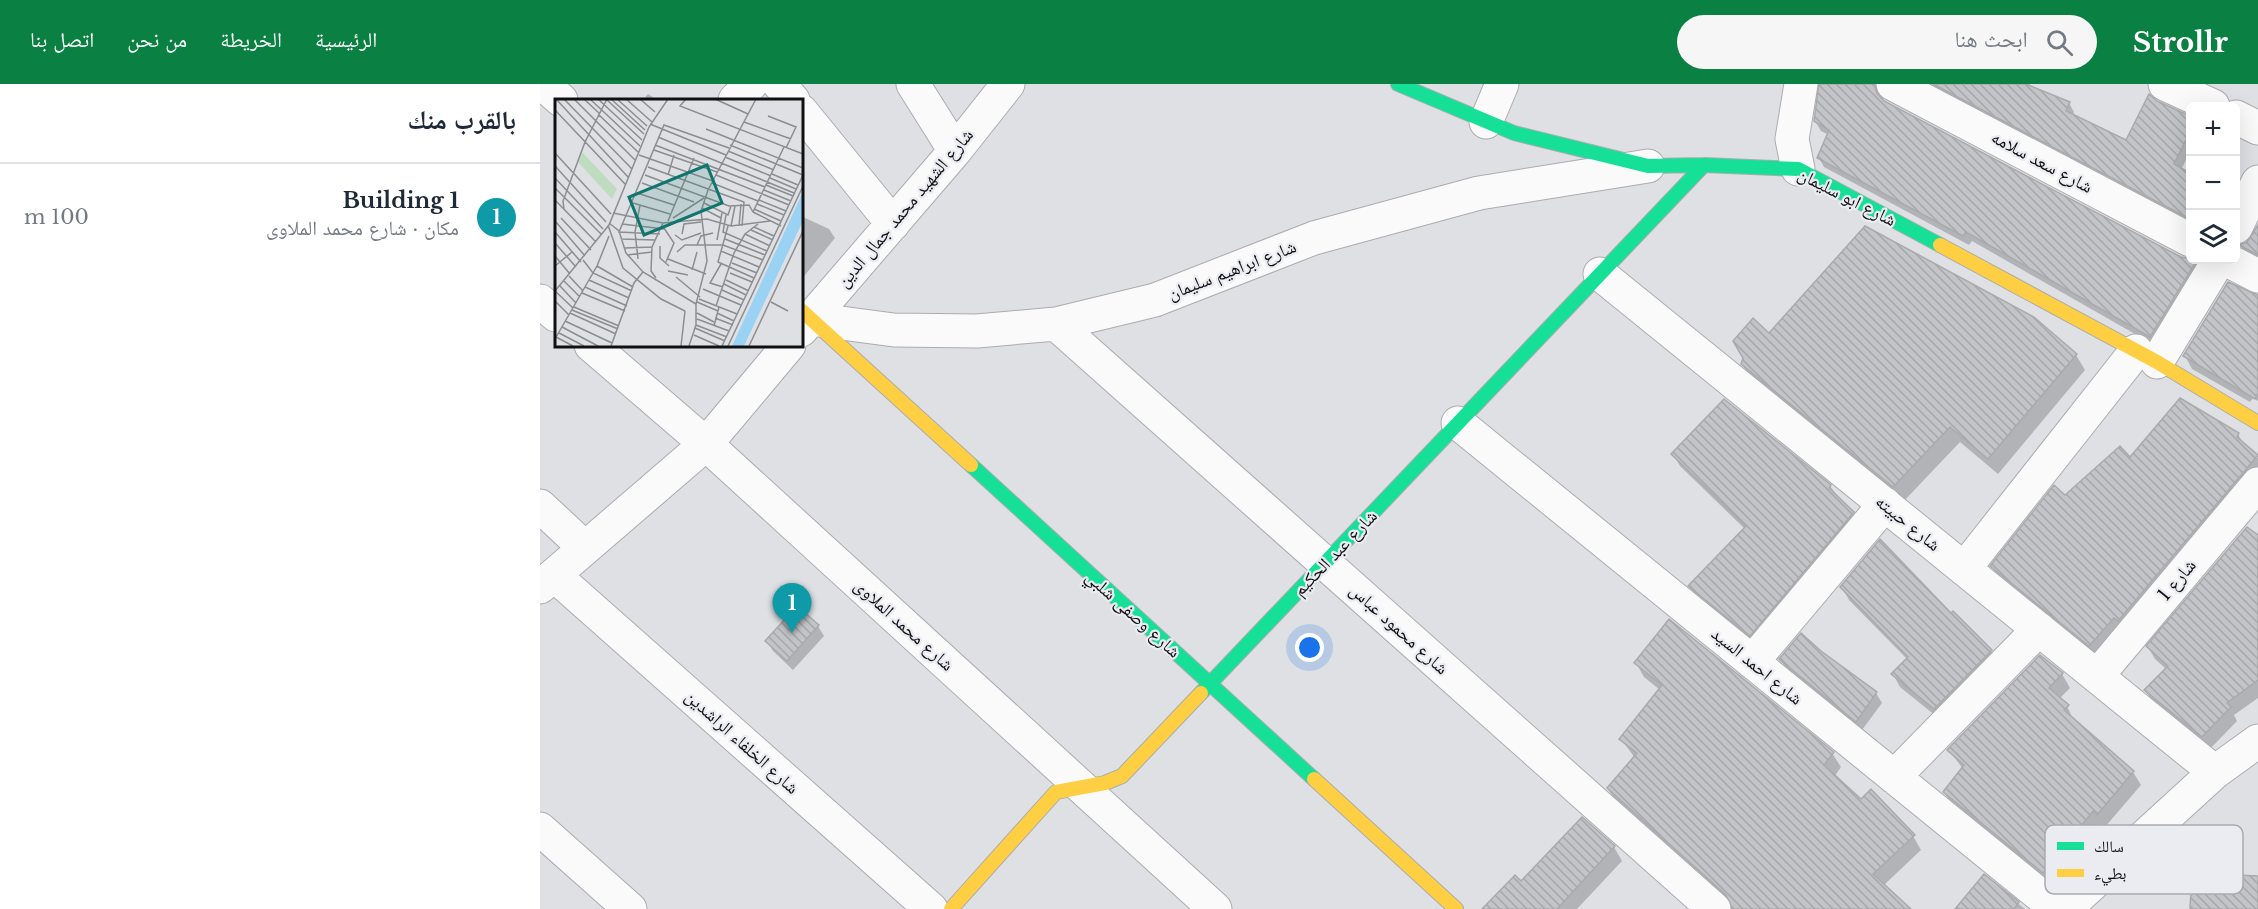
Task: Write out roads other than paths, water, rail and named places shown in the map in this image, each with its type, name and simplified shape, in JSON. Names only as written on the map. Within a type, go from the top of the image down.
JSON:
[{"type":"street","points":[[543,84],[560,99]]},
{"type":"street","points":[[736,99],[751,84]]},
{"type":"street","points":[[779,84],[792,99]]},
{"type":"street","points":[[913,84],[955,151]]},
{"type":"street","name":"شارع الشهيد محمد جمال الدين","points":[[804,320],[893,224],[1008,84]]},
{"type":"street","name":"شارع ابو سليمان","points":[[1398,84],[1514,133],[1648,166],[1704,165],[1798,169],[2146,356],[2258,423]]},
{"type":"street","points":[[1486,122],[1502,84]]},
{"type":"street","points":[[1798,169],[1792,140],[1801,84]]},
{"type":"street","name":"شارع سعد سلامه","points":[[1893,84],[2186,238]]},
{"type":"street","points":[[2165,84],[2204,102]]},
{"type":"street","points":[[802,112],[893,224]]},
{"type":"street","points":[[2240,119],[2258,128]]},
{"type":"street","name":"شارع عبد الحكيم","points":[[951,909],[1056,792],[1068,787],[1095,787],[1122,776],[1704,165]]},
{"type":"street","name":"شارع ابراهيم سليمان","points":[[804,320],[894,330],[977,331],[1056,324],[1155,300],[1314,238],[1479,193],[1648,166]]},
{"type":"street","points":[[2240,217],[2258,182]]},
{"type":"street","points":[[1964,569],[2146,356],[2216,264]]},
{"type":"street","points":[[2235,264],[2258,276]]},
{"type":"street","name":"شارع حبيته","points":[[1600,274],[2216,772]]},
{"type":"street","points":[[540,301],[555,314]]},
{"type":"street","name":"شارع وصفى شلبي","points":[[804,320],[1210,684],[1456,909]]},
{"type":"street","name":"شارع محمود عباس","points":[[1056,324],[1714,909]]},
{"type":"street","name":"شارع محمد الملاوى","points":[[592,346],[706,444],[1215,909]]},
{"type":"street","points":[[547,581],[706,444],[788,346]]},
{"type":"street","name":"شارع احمد السيد","points":[[1458,423],[2057,909]]},
{"type":"street","name":"شارع 1","points":[[2097,676],[2258,484]]},
{"type":"street","points":[[1752,662],[1885,504]]},
{"type":"street","points":[[540,506],[585,548]]},
{"type":"street","name":"شارع الخلفاء الراشدين","points":[[547,581],[931,909]]},
{"type":"street","points":[[1894,777],[2039,629]]},
{"type":"street","points":[[2158,825],[2216,772],[2258,741]]},
{"type":"street","points":[[540,829],[630,909]]},
{"type":"street","points":[[2065,909],[2082,894]]},
{"type":"place","name":"Building 1","points":[[792,633]]}]
